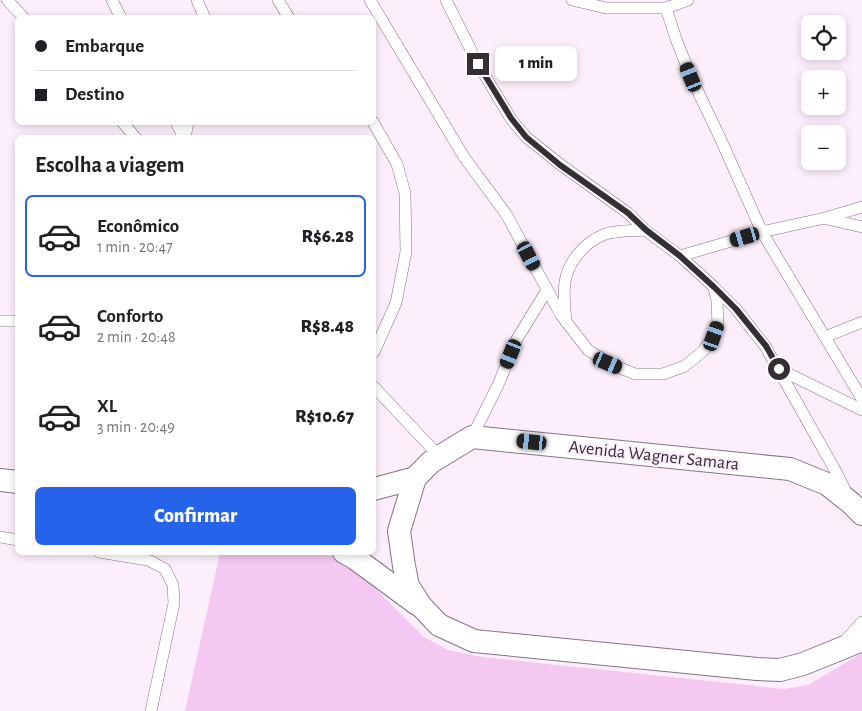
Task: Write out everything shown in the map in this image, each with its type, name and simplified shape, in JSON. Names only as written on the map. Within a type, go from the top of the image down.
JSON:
[{"type":"street","points":[[472,436],[431,462],[415,478],[399,531],[408,586],[421,606],[439,625],[474,641],[780,670],[803,664],[862,640]]},
{"type":"street","name":"Avenida Wagner Samara","points":[[472,436],[790,469],[827,484],[857,508]]},
{"type":"street","points":[[376,488],[415,478]]},
{"type":"street","points":[[0,480],[15,482]]},
{"type":"street","points":[[349,555],[421,606]]},
{"type":"lane","points":[[7,0],[21,15]]},
{"type":"lane","points":[[112,0],[120,15]]},
{"type":"lane","points":[[198,0],[204,15]]},
{"type":"lane","points":[[278,0],[287,15]]},
{"type":"lane","points":[[370,0],[464,157],[506,214],[561,315],[588,350],[608,363],[635,374],[663,374],[685,366],[703,351],[714,336],[718,325],[717,300],[714,287]]},
{"type":"lane","points":[[446,0],[478,64],[511,118],[526,137],[560,165],[628,213],[646,230],[680,256],[736,309],[766,346],[857,508],[862,525]]},
{"type":"lane","points":[[572,0],[606,8],[666,8],[688,0]]},
{"type":"lane","points":[[666,8],[691,77],[762,232],[862,399]]},
{"type":"lane","points":[[125,125],[133,135]]},
{"type":"lane","points":[[375,125],[397,164],[405,192],[406,252],[396,303],[376,348]]},
{"type":"lane","points":[[680,256],[762,232],[825,218],[862,207]]},
{"type":"lane","points":[[825,218],[862,227]]},
{"type":"lane","points":[[566,322],[565,283],[569,266],[585,246],[603,235],[646,230]]},
{"type":"lane","points":[[472,436],[498,384],[517,339],[547,290]]},
{"type":"lane","points":[[0,321],[15,321]]},
{"type":"lane","points":[[825,337],[862,322]]},
{"type":"lane","points":[[779,369],[862,410]]},
{"type":"lane","points":[[376,389],[440,456]]},
{"type":"lane","points":[[0,537],[15,540]]},
{"type":"lane","points":[[117,555],[148,560],[165,569],[173,585],[174,603],[151,711]]},
{"type":"lane","points":[[838,649],[862,622]]},
{"type":"shaded area","points":[[220,555],[331,555],[363,576],[424,637],[448,650],[483,657],[784,689],[808,685],[862,653],[862,711],[185,711]]},
{"type":"route","points":[[478,64],[511,118],[526,137],[560,165],[628,213],[714,287],[736,309],[766,346],[779,369]]}]
